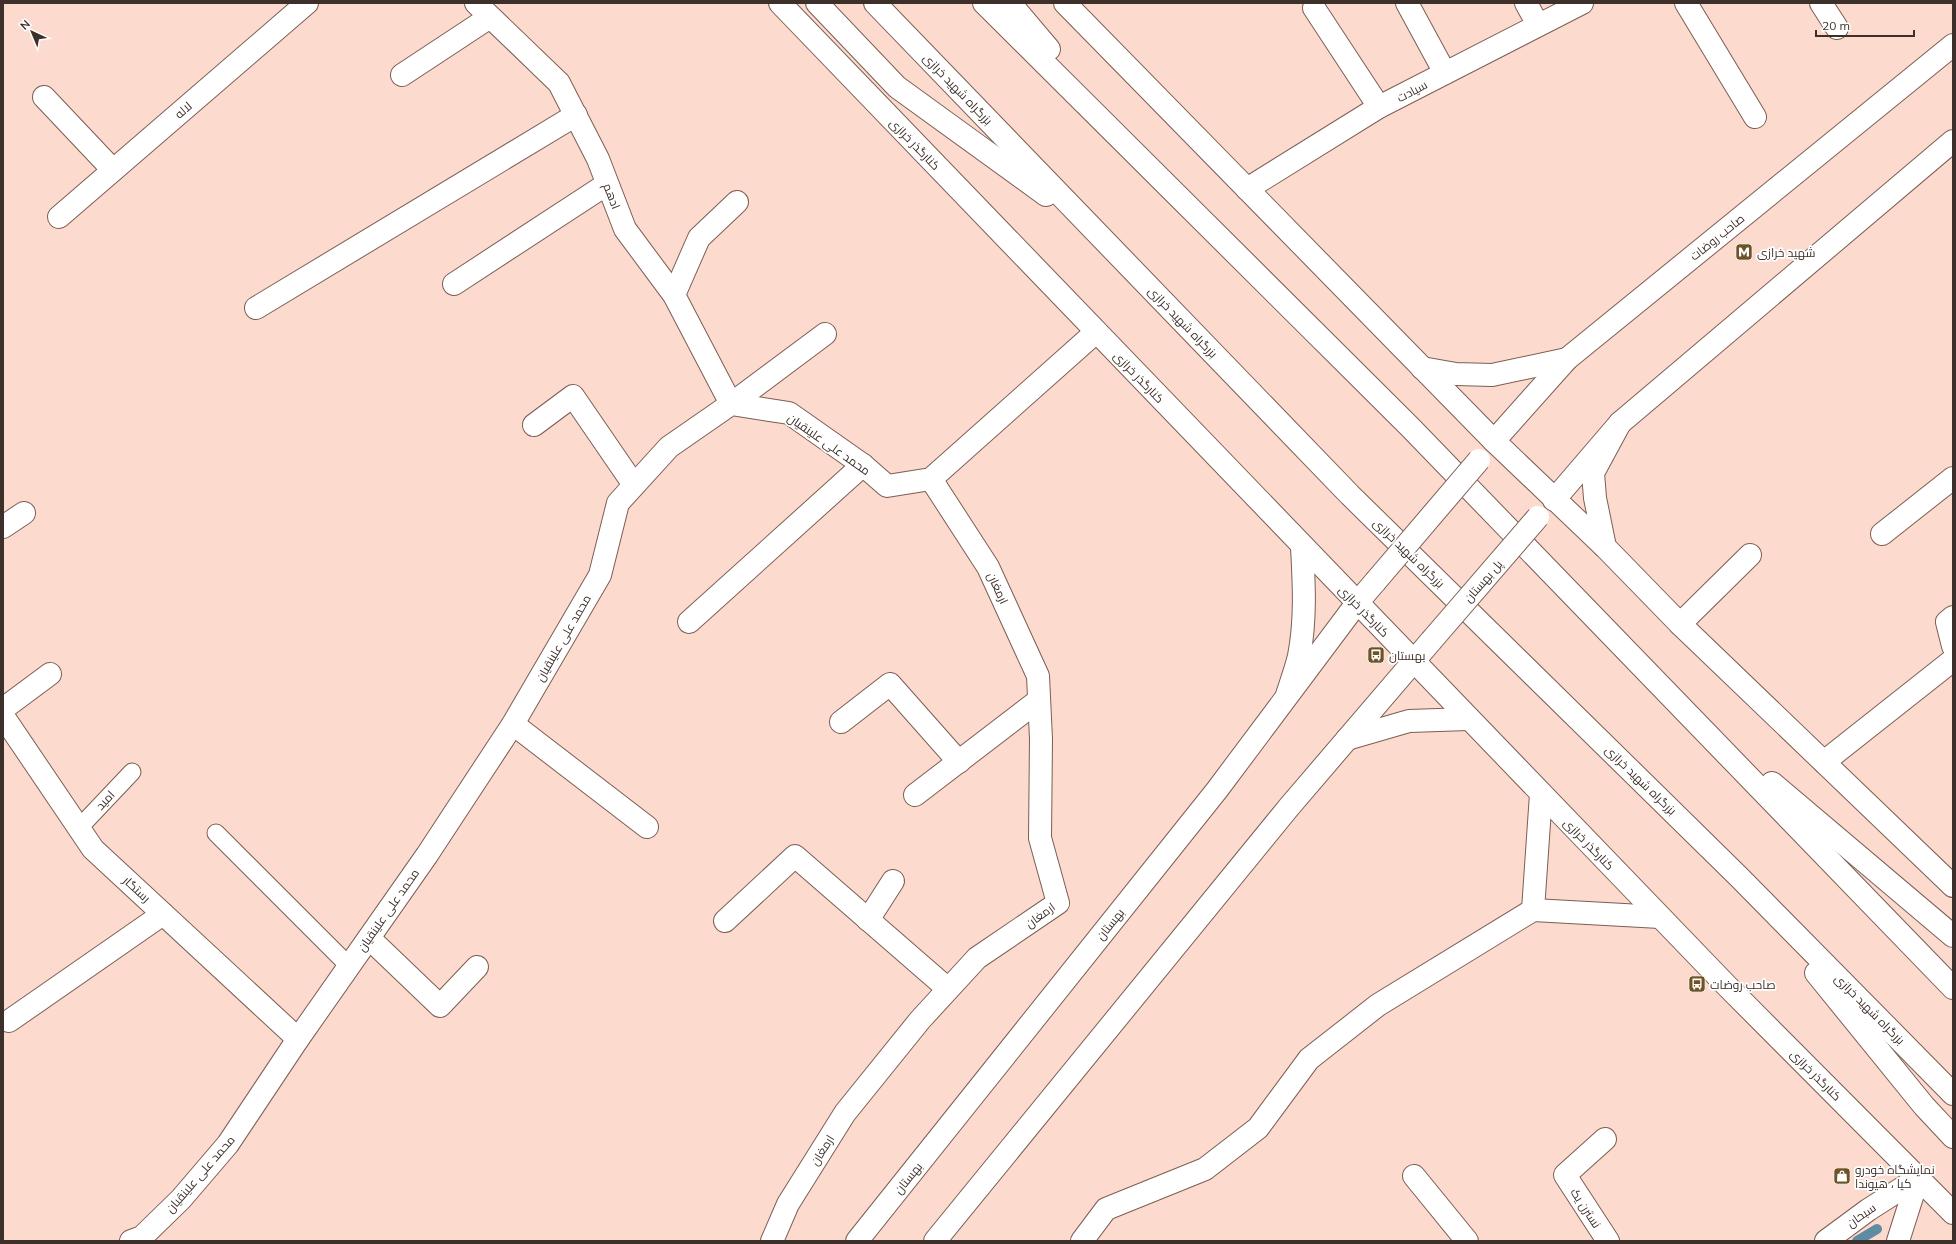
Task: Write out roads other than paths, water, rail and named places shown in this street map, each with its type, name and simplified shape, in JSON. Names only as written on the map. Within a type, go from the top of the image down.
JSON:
[{"type":"main road","name":"لاله","points":[[59,217],[307,3]]},
{"type":"main road","name":"کنارگذر خرازی","points":[[780,3],[1302,547],[1660,917],[1953,1213]]},
{"type":"main road","points":[[817,3],[897,87],[1092,228]]},
{"type":"main road","name":"بزرگراه شهید خرازی","points":[[875,3],[1350,495],[1739,877],[1953,1094]]},
{"type":"main road","points":[[984,3],[1410,427],[1953,988]]},
{"type":"main road","points":[[1010,3],[1150,167]]},
{"type":"main road","points":[[1065,3],[1494,441],[1554,500],[1605,547],[1680,624],[1953,886]]},
{"type":"main road","points":[[1407,3],[1445,73]]},
{"type":"main road","points":[[1526,3],[1538,25]]},
{"type":"main road","name":"سیادت","points":[[1247,189],[1379,107],[1582,3]]},
{"type":"main road","points":[[1686,3],[1755,118]]},
{"type":"main road","points":[[1821,3],[1837,28]]},
{"type":"main road","points":[[1314,8],[1379,107]]},
{"type":"main road","points":[[402,74],[483,10]]},
{"type":"main road","name":"ادهم","points":[[483,10],[559,83],[598,159],[625,230],[674,295],[731,404]]},
{"type":"main road","name":"صاحب روضات","points":[[1494,441],[1567,359],[1953,45]]},
{"type":"main road","points":[[44,97],[112,170]]},
{"type":"main road","points":[[256,308],[576,115]]},
{"type":"main road","points":[[1554,500],[1620,423],[1953,141]]},
{"type":"main road","points":[[454,284],[607,184]]},
{"type":"main road","points":[[674,295],[699,238],[737,202]]},
{"type":"main road","points":[[931,479],[1096,332]]},
{"type":"main road","points":[[731,404],[825,334]]},
{"type":"main road","points":[[1422,368],[1456,374],[1492,375],[1567,359]]},
{"type":"main road","points":[[534,425],[573,396],[634,485]]},
{"type":"main road","name":"محمد علی علینقیان","points":[[131,1241],[142,1237],[181,1199],[228,1144],[298,1039],[427,855],[513,724],[600,575],[618,503],[669,446],[731,404],[788,413],[863,465],[887,486],[931,479]]},
{"type":"main road","points":[[1605,547],[1595,498],[1593,473],[1620,423]]},
{"type":"main road","points":[[1356,603],[1494,441]]},
{"type":"main road","points":[[689,622],[863,465]]},
{"type":"main road","points":[[1882,534],[1953,478]]},
{"type":"main road","name":"ارمغان","points":[[772,1241],[788,1204],[845,1113],[920,1020],[977,958],[1058,903],[1040,838],[1040,700],[1038,676],[988,567],[931,479]]},
{"type":"main road","name":"پل بهستان","points":[[1414,662],[1554,500]]},
{"type":"main road","points":[[3,527],[24,513]]},
{"type":"main road","points":[[1287,695],[1299,658],[1303,629],[1305,604],[1302,547]]},
{"type":"main road","points":[[1680,624],[1750,555]]},
{"type":"main road","name":"بهستان","points":[[863,1239],[1217,790],[1356,603]]},
{"type":"main road","points":[[1953,617],[1947,622],[1953,646]]},
{"type":"main road","points":[[1824,762],[1953,660]]},
{"type":"main road","points":[[935,1241],[1347,739],[1414,662]]},
{"type":"main road","points":[[3,709],[50,674]]},
{"type":"main road","points":[[841,722],[890,684],[959,762]]},
{"type":"main road","points":[[915,795],[1040,700]]},
{"type":"main road","points":[[1677,702],[1953,936]]},
{"type":"main road","name":"رستگار","points":[[3,716],[93,849],[298,1039]]},
{"type":"main road","points":[[1347,739],[1409,721],[1468,718]]},
{"type":"main road","points":[[513,724],[647,828]]},
{"type":"main road","points":[[1533,910],[1541,794]]},
{"type":"main road","points":[[725,921],[795,856],[948,989]]},
{"type":"main road","points":[[1739,877],[1924,1106],[1953,1137]]},
{"type":"main road","points":[[868,920],[893,881]]},
{"type":"main road","points":[[1082,1241],[1106,1209],[1205,1169],[1258,1128],[1308,1059],[1378,1005],[1533,910],[1660,917]]},
{"type":"main road","points":[[9,1021],[163,914]]},
{"type":"main road","points":[[369,938],[440,1006],[477,967]]},
{"type":"main road","name":"نسترن یک","points":[[1605,1139],[1565,1174],[1608,1241]]},
{"type":"main road","points":[[1414,1176],[1467,1241]]},
{"type":"main road","points":[[1898,1241],[1918,1178]]},
{"type":"main road","name":"سبحان","points":[[1826,1241],[1868,1210],[1918,1178]]},
{"type":"lane","name":"امید","points":[[79,828],[132,772]]},
{"type":"lane","points":[[216,833],[349,966]]},
{"type":"waterway","points":[[1857,1241],[1877,1229]]},
{"type":"place","name":"شهید خرازی","points":[[1744,252]]},
{"type":"place","name":"بهستان","points":[[1376,655]]},
{"type":"place","name":"صاحب روضات","points":[[1697,984]]},
{"type":"place","name":"نمایشگاه خودرو کیا ، هیوندا","points":[[1842,1176]]}]
